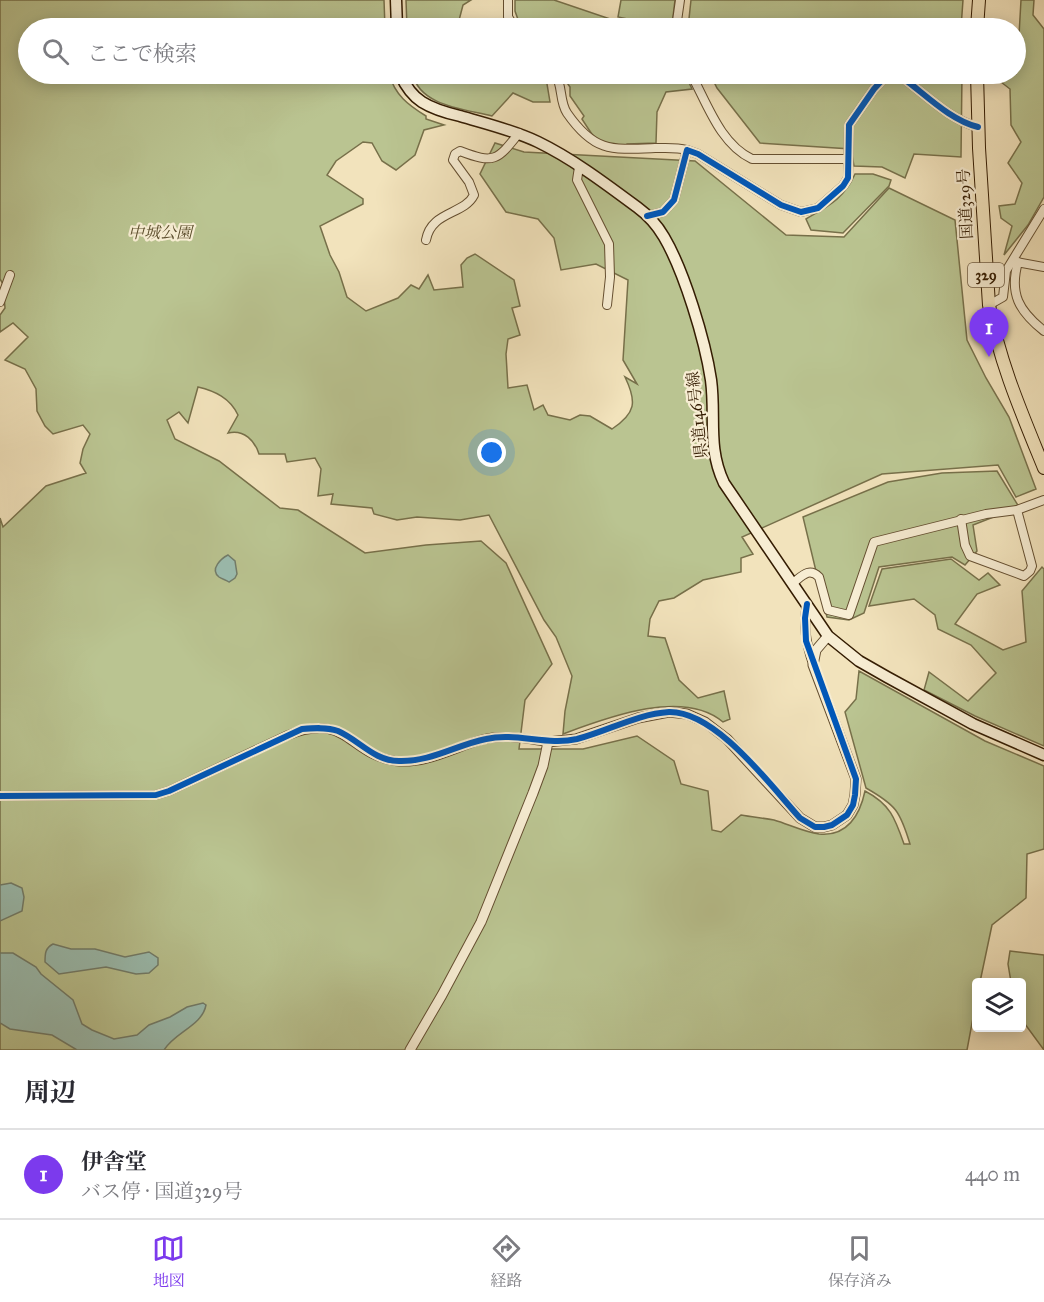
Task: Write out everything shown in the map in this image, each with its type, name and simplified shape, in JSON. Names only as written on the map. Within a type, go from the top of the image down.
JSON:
[{"type":"highway","points":[[978,18],[979,0]]},
{"type":"highway","name":"国道329号","points":[[977,84],[985,268],[989,305],[1006,370],[1040,445],[1044,468]]},
{"type":"main road","points":[[396,0],[397,18]]},
{"type":"main road","name":"県道146号線","points":[[406,84],[412,94],[436,109],[519,134],[548,147],[579,166],[648,216],[665,238],[678,267],[701,337],[711,381],[714,457],[718,470],[724,483],[828,636],[860,661],[887,677],[973,724],[1044,755]]},
{"type":"street","points":[[508,0],[509,18]]},
{"type":"street","points":[[677,18],[680,0]]},
{"type":"street","points":[[559,84],[565,110],[580,131],[591,141],[622,150],[676,147],[687,150],[698,154],[782,205],[801,212],[818,208],[843,186],[848,178],[849,124],[879,84]]},
{"type":"street","points":[[697,84],[727,140],[742,154],[752,159],[848,159]]},
{"type":"street","points":[[911,84],[954,117],[968,125],[978,127]]},
{"type":"street","points":[[426,240],[427,232],[432,224],[454,209],[471,202],[474,195],[469,182],[453,160],[455,154],[460,151],[479,158],[494,158],[502,154],[519,134]]},
{"type":"street","points":[[648,216],[663,212],[674,200],[687,150]]},
{"type":"street","points":[[579,166],[577,180],[609,244],[610,277],[607,305]]},
{"type":"street","points":[[989,305],[1004,297],[1006,271],[1015,262],[1044,209]]},
{"type":"street","points":[[1015,262],[1044,267]]},
{"type":"street","points":[[1015,262],[1016,298],[1029,319],[1044,331]]},
{"type":"street","points":[[0,302],[10,275]]},
{"type":"street","points":[[792,583],[806,573],[815,573],[819,577],[828,610],[849,615],[874,542],[961,519],[1017,510],[1044,500]]},
{"type":"street","points":[[961,519],[965,545],[970,556],[1024,576],[1032,566],[1017,510]]},
{"type":"street","points":[[0,796],[156,795],[302,729],[317,728],[337,731],[378,756],[397,761],[428,759],[500,736],[548,742],[576,739],[638,718],[669,712],[687,714],[705,722],[727,738],[800,818],[815,827],[824,828],[840,822],[848,815],[853,805],[856,779],[806,641],[807,604]]},
{"type":"street","points":[[813,665],[816,650],[828,636]]},
{"type":"street","points":[[410,1050],[481,922],[534,793],[548,742]]},
{"type":"green space","name":"中城公園","points":[[0,0],[384,0],[385,18],[18,18],[18,84],[393,84],[399,94],[426,116],[426,119],[444,125],[424,130],[415,155],[396,170],[382,161],[372,143],[363,142],[336,161],[327,175],[363,199],[363,204],[320,226],[347,297],[366,311],[398,298],[411,285],[419,289],[428,275],[434,290],[463,287],[461,265],[475,254],[514,280],[520,306],[512,308],[520,335],[508,339],[506,354],[508,388],[527,385],[534,410],[543,405],[548,415],[570,420],[580,415],[590,416],[612,429],[630,412],[631,393],[625,377],[637,384],[623,360],[628,280],[596,264],[561,270],[554,238],[538,219],[506,212],[480,174],[495,143],[524,152],[695,161],[786,235],[844,237],[889,188],[955,220],[967,340],[1009,417],[1036,489],[1016,497],[998,465],[882,474],[742,537],[753,554],[741,558],[741,572],[703,580],[674,598],[659,601],[650,619],[648,636],[665,638],[679,680],[698,698],[724,691],[730,719],[723,722],[706,712],[687,707],[666,707],[622,714],[563,734],[572,676],[556,637],[544,620],[489,515],[460,520],[417,517],[397,520],[374,514],[372,508],[331,504],[333,494],[318,496],[321,469],[315,458],[287,462],[285,454],[259,454],[255,445],[244,434],[228,433],[238,415],[231,404],[216,393],[198,387],[188,423],[179,412],[167,420],[175,439],[219,461],[280,508],[298,510],[365,553],[481,541],[506,563],[552,664],[525,700],[519,749],[583,749],[637,736],[674,761],[681,784],[708,791],[712,830],[721,832],[741,815],[774,820],[819,834],[837,832],[851,823],[856,816],[865,791],[886,807],[894,819],[904,844],[910,844],[900,816],[884,799],[866,788],[845,712],[856,699],[859,671],[985,741],[1044,766],[1044,849],[1027,854],[1026,898],[992,925],[981,978],[972,978],[972,1023],[967,1050],[0,1050],[0,518],[3,527],[46,486],[86,473],[80,463],[90,434],[83,425],[53,434],[45,426],[37,411],[36,389],[25,369],[5,360],[28,337],[13,323],[0,332],[0,315],[5,308],[3,284],[0,279]]},
{"type":"green space","points":[[406,0],[471,0],[463,5],[460,18],[407,18]]},
{"type":"green space","points":[[515,0],[554,0],[607,18],[517,18]]},
{"type":"green space","points":[[621,0],[675,0],[673,18],[618,17]]},
{"type":"green space","points":[[691,0],[963,0],[962,18],[689,18]]},
{"type":"green space","points":[[1021,0],[1034,0],[1033,15],[1044,29],[1044,197],[1028,225],[1004,255],[1012,226],[1001,218],[999,206],[1015,204],[1022,183],[1008,163],[1021,142],[1011,125],[1010,89],[1004,84],[1026,84],[1026,18],[1020,18]]},
{"type":"green space","points":[[547,84],[550,102],[533,102],[513,93],[492,116],[434,100],[417,85]]},
{"type":"green space","points":[[568,84],[690,84],[692,89],[666,92],[657,112],[656,143],[627,144],[626,146],[604,143],[595,138],[582,119],[584,116],[570,96]]},
{"type":"green space","points":[[715,84],[962,84],[961,157],[914,154],[905,178],[882,167],[854,166],[851,149],[760,143]]},
{"type":"green space","points":[[855,174],[873,174],[891,180],[889,186],[843,233],[811,230],[806,219],[840,196]]},
{"type":"green space","points":[[997,471],[1019,507],[973,525],[977,551],[965,565],[952,557],[879,567],[864,613],[849,620],[827,617],[803,517],[888,482],[942,473]]},
{"type":"green space","points":[[951,559],[979,580],[988,573],[1000,585],[977,594],[955,624],[1003,650],[1026,642],[1022,591],[1042,567],[1044,569],[1044,746],[975,716],[924,690],[929,672],[968,701],[996,673],[971,645],[938,629],[935,615],[914,599],[869,606],[882,569]]},
{"type":"green space","points":[[1010,951],[1044,955],[1044,1050],[1026,1025],[1026,978],[1010,978],[1008,964]]},
{"type":"shaded area","points":[[228,555],[235,561],[237,574],[229,582],[219,577],[215,571],[220,561]]},
{"type":"shaded area","points":[[11,883],[22,888],[24,897],[22,911],[0,921],[0,885]]},
{"type":"shaded area","points":[[53,944],[71,949],[95,949],[125,957],[149,952],[158,958],[158,965],[149,973],[136,974],[106,967],[59,974],[45,962],[47,949]]},
{"type":"shaded area","points":[[0,953],[13,953],[36,967],[41,974],[73,1000],[82,1024],[114,1039],[137,1035],[149,1025],[187,1007],[203,1003],[206,1005],[194,1024],[175,1038],[164,1050],[77,1050],[52,1035],[10,1029],[0,1023]]},
{"type":"cycle path","points":[[647,216],[663,212],[674,200],[687,150],[698,154],[781,205],[801,212],[818,208],[843,186],[848,178],[849,125],[879,84]]},
{"type":"cycle path","points":[[911,84],[948,113],[978,127]]},
{"type":"cycle path","points":[[0,796],[156,795],[302,729],[320,728],[338,731],[382,758],[411,761],[497,737],[554,741],[577,739],[634,719],[669,712],[687,715],[723,736],[758,770],[800,818],[815,827],[824,827],[832,825],[847,815],[853,805],[856,779],[806,641],[807,604]]},
{"type":"place","name":"伊舎堂","points":[[989,357]]}]
